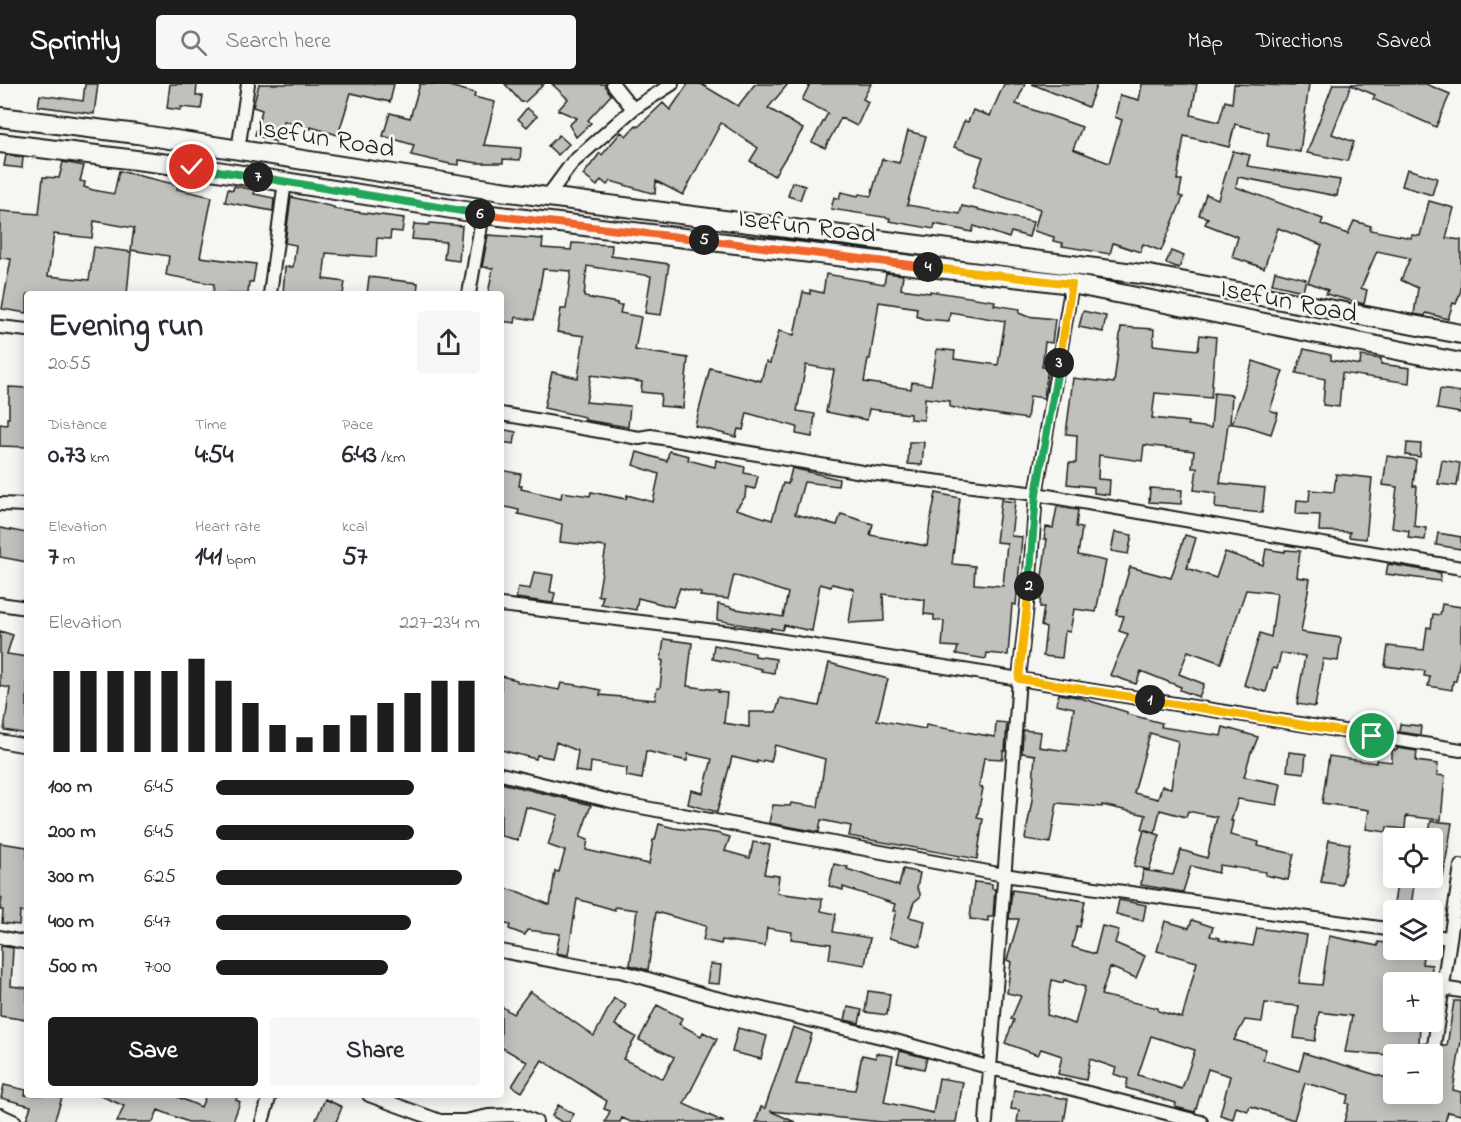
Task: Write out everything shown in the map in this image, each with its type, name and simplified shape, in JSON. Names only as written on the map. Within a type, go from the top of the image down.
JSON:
[{"type":"street","points":[[238,150],[248,84]]},
{"type":"street","points":[[613,84],[633,109]]},
{"type":"street","points":[[547,197],[572,163],[633,109],[672,84]]},
{"type":"street","name":"Isefun Road","points":[[0,117],[137,134],[547,197],[1149,275],[1461,334]]},
{"type":"street","name":"Isefun Road","points":[[0,143],[192,167],[483,214],[1072,284],[1461,363]]},
{"type":"street","points":[[270,291],[285,181]]},
{"type":"street","points":[[470,291],[483,214]]},
{"type":"street","points":[[986,1122],[1019,679],[1036,494],[1072,284]]},
{"type":"street","points":[[0,327],[24,330]]},
{"type":"street","points":[[504,415],[639,438],[651,436],[862,472],[1036,494],[1461,568]]},
{"type":"street","points":[[0,504],[24,505]]},
{"type":"street","points":[[0,604],[24,608]]},
{"type":"street","points":[[504,605],[740,634],[1461,750]]},
{"type":"street","points":[[0,741],[24,745]]},
{"type":"street","points":[[504,775],[619,803],[1004,875],[1383,928]]},
{"type":"street","points":[[1443,982],[1461,866]]},
{"type":"street","points":[[0,937],[24,942]]},
{"type":"street","points":[[1443,937],[1450,938]]},
{"type":"street","points":[[504,952],[591,968],[620,971],[708,996],[885,1038],[1201,1122]]},
{"type":"street","points":[[1443,988],[1461,991]]},
{"type":"street","points":[[262,1122],[269,1098]]},
{"type":"street","points":[[377,1098],[440,1121],[465,1121],[488,1116],[520,1115],[536,1122]]},
{"type":"street","points":[[0,1115],[15,1122]]},
{"type":"building","points":[[85,84],[98,84],[94,114],[38,106],[40,95],[83,101]]},
{"type":"building","points":[[170,84],[197,84],[196,96],[203,96],[201,109],[167,108]]},
{"type":"building","points":[[259,84],[394,84],[390,102],[351,93],[338,135],[284,121],[277,142],[255,135],[262,110],[253,107]]},
{"type":"building","points":[[420,84],[442,84],[475,93],[474,97],[495,102],[484,145],[521,148],[520,160],[503,159],[503,163],[478,163],[459,160],[459,165],[450,164],[411,155],[414,145],[383,136],[390,113],[410,118]]},
{"type":"building","points":[[505,84],[544,84],[525,102],[521,102]]},
{"type":"building","points":[[552,84],[604,84],[611,95],[588,120],[591,123],[576,137],[569,125],[577,118],[558,110],[568,99]]},
{"type":"building","points":[[688,84],[701,84],[738,106],[755,84],[788,84],[768,108],[803,129],[774,176],[750,161],[758,148],[721,123],[683,195],[656,181],[655,194],[611,181],[607,185],[601,180],[597,186],[583,175],[600,153],[602,155],[621,132],[626,136],[663,103],[670,110]]},
{"type":"building","points":[[810,84],[871,84],[863,99],[868,102],[857,126],[841,118],[825,148],[812,142],[828,113],[802,100]]},
{"type":"building","points":[[1004,84],[1025,84],[1016,104],[1082,127],[1073,149],[1109,163],[1122,120],[1115,117],[1120,95],[1139,100],[1142,84],[1197,84],[1191,115],[1219,122],[1225,101],[1232,103],[1234,84],[1294,86],[1295,84],[1309,84],[1300,152],[1267,146],[1269,133],[1235,124],[1229,147],[1184,136],[1177,180],[1182,180],[1179,196],[1183,197],[1161,251],[1143,244],[1140,252],[1113,243],[1110,254],[1062,246],[1063,243],[1053,241],[1054,237],[1034,231],[1040,209],[973,187],[983,157],[954,147],[964,121],[968,122],[973,110],[990,116]]},
{"type":"building","points":[[1032,84],[1097,84],[1088,107]]},
{"type":"building","points":[[1333,84],[1426,84],[1450,94],[1436,127],[1373,99],[1375,95],[1351,85],[1332,134],[1354,142],[1347,161],[1307,153]]},
{"type":"building","points":[[527,108],[537,116],[527,127],[518,119]]},
{"type":"building","points":[[908,131],[926,136],[907,205],[960,214],[962,206],[1033,222],[1029,237],[1011,232],[1009,238],[974,226],[972,232],[935,224],[934,229],[889,221],[890,218],[831,209],[834,197],[839,199],[841,192],[871,196],[882,159],[899,163]]},
{"type":"building","points":[[559,135],[569,144],[558,155],[548,146]]},
{"type":"building","points":[[1233,151],[1250,155],[1247,166],[1340,180],[1337,196],[1238,177],[1236,187],[1323,219],[1321,224],[1348,234],[1354,221],[1371,226],[1370,230],[1411,238],[1412,235],[1420,236],[1429,201],[1454,208],[1446,238],[1461,240],[1461,290],[1456,304],[1453,303],[1448,319],[1426,313],[1425,316],[1414,314],[1418,288],[1401,280],[1410,258],[1377,251],[1361,288],[1367,290],[1364,304],[1326,294],[1328,290],[1308,282],[1322,245],[1278,228],[1264,268],[1232,257],[1238,237],[1205,224],[1208,218],[1199,215],[1206,194],[1218,199]]},
{"type":"building","points":[[6,155],[23,157],[22,168],[4,166]]},
{"type":"building","points":[[63,162],[84,166],[80,181],[85,182],[84,187],[93,190],[114,194],[119,171],[178,185],[177,189],[212,197],[200,257],[256,264],[253,282],[249,282],[248,291],[213,291],[214,284],[166,275],[169,256],[131,250],[134,228],[94,221],[92,238],[54,234],[48,276],[89,280],[94,247],[131,252],[127,291],[24,291],[24,313],[2,309],[11,259],[0,258],[0,211],[39,214],[43,177],[59,178]]},
{"type":"building","points":[[1407,169],[1437,178],[1432,195],[1402,186]]},
{"type":"building","points":[[792,182],[805,186],[800,200],[788,196]]},
{"type":"building","points":[[234,186],[255,190],[254,194],[274,198],[273,211],[225,202],[228,189],[233,190]]},
{"type":"building","points":[[291,197],[334,207],[334,209],[404,218],[402,232],[391,231],[390,239],[377,238],[376,257],[326,253],[323,279],[345,282],[344,291],[283,291],[285,267],[293,267],[296,245],[285,243]]},
{"type":"building","points":[[430,223],[462,226],[459,261],[444,259],[446,242],[412,239],[414,224],[429,225]]},
{"type":"building","points":[[488,235],[543,239],[542,248],[571,250],[572,243],[612,245],[611,256],[669,264],[661,315],[645,313],[651,276],[587,266],[584,297],[617,303],[617,305],[622,305],[620,313],[641,317],[635,350],[688,358],[683,408],[660,406],[661,394],[641,392],[642,382],[591,375],[586,402],[630,406],[628,427],[585,420],[585,417],[544,408],[552,372],[578,378],[584,336],[557,332],[561,309],[566,309],[571,271],[543,269],[534,320],[516,317],[515,323],[504,321],[504,291],[489,291],[493,268],[482,267]]},
{"type":"building","points":[[1171,251],[1184,256],[1179,268],[1166,263]]},
{"type":"building","points":[[1275,271],[1306,279],[1303,291],[1272,284]]},
{"type":"building","points":[[886,273],[903,275],[901,289],[995,301],[994,305],[1020,309],[1019,313],[1026,316],[1055,319],[1052,343],[1045,342],[1042,367],[1048,367],[1044,398],[1030,396],[1027,419],[950,407],[950,401],[925,398],[924,420],[910,419],[910,414],[869,409],[867,420],[826,412],[834,370],[806,365],[797,411],[815,414],[812,437],[796,434],[797,427],[747,413],[743,430],[738,429],[736,437],[695,426],[710,368],[761,381],[766,362],[770,363],[779,331],[794,335],[803,292],[810,294],[810,290],[823,293],[826,274],[884,284]],"holes":[[[879,302],[917,308],[916,316],[924,319],[949,321],[950,312],[1005,321],[998,365],[954,359],[955,351],[937,349],[931,385],[912,382],[911,389],[864,382]]]},
{"type":"building","points":[[369,277],[418,283],[417,291],[367,291]]},
{"type":"building","points":[[1083,311],[1106,316],[1103,332],[1079,327]]},
{"type":"building","points":[[1121,327],[1154,329],[1153,345],[1198,350],[1200,335],[1216,337],[1211,398],[1155,393],[1152,418],[1188,422],[1188,425],[1211,428],[1214,393],[1232,395],[1230,424],[1228,424],[1220,483],[1265,488],[1262,513],[1215,508],[1216,493],[1194,490],[1197,468],[1192,468],[1194,451],[1144,445],[1142,461],[1099,455],[1098,479],[1110,480],[1109,495],[1094,493],[1094,487],[1067,484],[1069,463],[1076,463],[1077,435],[1066,434],[1073,378],[1114,383]]},
{"type":"building","points":[[1304,349],[1331,355],[1331,360],[1360,365],[1361,356],[1381,359],[1381,364],[1410,368],[1409,383],[1342,373],[1339,407],[1323,405],[1325,379],[1296,373]]},
{"type":"building","points":[[1253,361],[1283,371],[1270,410],[1278,413],[1271,434],[1232,424]]},
{"type":"building","points":[[9,387],[24,388],[24,447],[0,446],[0,424],[7,425],[7,418],[9,418]]},
{"type":"building","points":[[1440,389],[1461,392],[1461,413],[1437,409]]},
{"type":"building","points":[[504,430],[516,432],[514,444],[504,442]]},
{"type":"building","points":[[909,442],[924,442],[922,465],[908,464]]},
{"type":"building","points":[[1407,443],[1421,444],[1420,457],[1406,455]]},
{"type":"building","points":[[669,451],[689,456],[688,460],[715,467],[716,460],[745,467],[744,473],[758,476],[755,489],[746,487],[745,497],[736,509],[772,520],[783,483],[788,484],[792,468],[839,479],[838,486],[804,482],[795,514],[837,525],[841,514],[873,524],[870,535],[927,546],[936,493],[960,498],[952,564],[975,566],[974,584],[1003,586],[1007,543],[996,542],[1001,500],[1015,502],[1011,536],[1022,537],[1016,605],[1012,604],[1008,655],[987,653],[986,659],[956,654],[958,647],[942,646],[944,621],[934,620],[934,615],[924,614],[925,600],[883,594],[884,621],[849,623],[854,589],[832,584],[831,587],[820,584],[812,631],[784,625],[782,630],[771,628],[771,630],[717,620],[718,604],[783,617],[788,593],[734,575],[728,599],[700,596],[701,593],[680,588],[673,607],[638,598],[636,610],[601,604],[603,596],[598,596],[606,547],[560,542],[562,524],[518,514],[519,510],[504,507],[504,471],[521,474],[519,486],[522,486],[521,489],[561,498],[562,492],[590,496],[591,492],[626,499],[627,495],[653,502],[659,474],[633,465],[637,452],[667,461]]},
{"type":"building","points":[[1387,456],[1416,460],[1413,486],[1417,486],[1414,526],[1426,528],[1425,540],[1408,538],[1409,531],[1392,528],[1397,487],[1383,485]]},
{"type":"building","points":[[1442,460],[1460,463],[1457,486],[1438,484]]},
{"type":"building","points":[[1336,474],[1372,478],[1366,539],[1349,537],[1350,532],[1319,531],[1320,515],[1296,514],[1297,500],[1309,501],[1310,490],[1334,492]]},
{"type":"building","points":[[1150,488],[1182,490],[1181,504],[1149,502]]},
{"type":"building","points":[[1057,507],[1078,510],[1076,527],[1082,528],[1078,555],[1106,561],[1096,612],[1074,609],[1070,632],[1065,631],[1062,658],[1043,656],[1046,628],[1041,626],[1044,607],[1040,607],[1047,539],[1044,539],[1046,527],[1053,528]]},
{"type":"building","points":[[0,528],[24,532],[24,561],[0,557]]},
{"type":"building","points":[[1115,532],[1132,535],[1128,554],[1111,551]]},
{"type":"building","points":[[1438,533],[1461,537],[1461,549],[1436,545]]},
{"type":"building","points":[[1185,535],[1196,538],[1187,568],[1216,578],[1225,552],[1263,565],[1266,549],[1285,552],[1285,550],[1300,551],[1297,577],[1310,579],[1301,632],[1341,638],[1338,661],[1323,659],[1315,707],[1297,704],[1305,656],[1281,653],[1277,669],[1273,668],[1266,692],[1244,685],[1260,633],[1271,637],[1277,593],[1246,590],[1221,663],[1188,651],[1179,674],[1204,684],[1199,697],[1141,671],[1136,684],[1110,675],[1128,634],[1119,631],[1124,616],[1116,615],[1130,567],[1171,578]]},
{"type":"building","points":[[1388,564],[1441,573],[1440,581],[1386,574]]},
{"type":"building","points":[[534,572],[553,575],[550,592],[555,593],[553,603],[516,598],[518,587],[530,589]]},
{"type":"building","points":[[1442,604],[1461,607],[1461,654],[1452,690],[1428,686],[1430,677],[1424,676],[1425,671],[1385,666],[1388,646],[1424,650],[1427,627],[1431,628],[1433,614],[1440,615]]},
{"type":"building","points":[[0,631],[13,635],[7,654],[24,657],[24,733],[4,730],[10,688],[0,686]]},
{"type":"building","points":[[664,639],[692,643],[687,686],[727,693],[724,723],[749,727],[749,712],[776,712],[780,698],[819,706],[829,663],[888,679],[877,720],[925,729],[926,725],[995,737],[996,722],[1007,723],[1003,759],[984,758],[979,787],[983,788],[977,818],[983,819],[977,859],[849,836],[851,826],[821,820],[819,832],[769,823],[773,805],[790,806],[791,803],[818,807],[825,759],[775,745],[771,762],[763,760],[757,763],[732,757],[717,812],[688,804],[691,790],[703,793],[712,759],[688,754],[687,761],[646,751],[642,779],[626,776],[627,768],[591,762],[590,773],[575,771],[578,751],[556,742],[552,758],[537,755],[536,759],[504,751],[504,677],[517,680],[517,682],[559,690],[561,683],[601,690],[600,695],[655,700],[657,688],[660,688],[663,661],[661,660]]},
{"type":"building","points":[[714,645],[776,659],[774,673],[712,659]]},
{"type":"building","points":[[1059,694],[1077,697],[1162,723],[1161,727],[1221,736],[1223,727],[1258,737],[1244,777],[1281,784],[1277,805],[1238,799],[1231,821],[1233,821],[1230,835],[1259,842],[1258,846],[1294,854],[1288,880],[1265,875],[1266,872],[1220,865],[1218,873],[1191,866],[1183,892],[1141,885],[1143,870],[1173,875],[1181,850],[1207,858],[1217,817],[1188,811],[1186,817],[1160,810],[1155,832],[1142,829],[1146,815],[1102,805],[1102,807],[1057,803],[1050,843],[1025,839],[1032,800],[1035,755],[1022,753],[1023,730],[1041,732],[1039,747],[1067,751],[1074,708],[1056,704]],"holes":[[[1150,733],[1178,741],[1171,788],[1162,786],[1158,799],[1134,793]]]},
{"type":"building","points":[[1400,724],[1421,726],[1420,735],[1399,732]]},
{"type":"building","points":[[1397,748],[1417,751],[1416,761],[1438,764],[1437,775],[1445,776],[1441,820],[1406,816],[1405,828],[1387,827],[1383,828],[1383,832],[1366,829],[1369,810],[1322,803],[1329,756],[1376,763],[1376,760],[1392,762],[1392,750],[1397,750]]},
{"type":"building","points":[[1289,752],[1306,754],[1304,773],[1287,771]]},
{"type":"building","points":[[504,784],[591,805],[580,837],[588,840],[586,850],[649,864],[653,840],[655,840],[659,824],[730,837],[725,851],[750,858],[753,842],[770,845],[764,874],[779,876],[777,893],[822,899],[821,911],[836,914],[833,932],[870,938],[865,965],[829,959],[831,944],[791,939],[792,932],[767,928],[765,946],[722,940],[721,944],[703,940],[706,926],[656,912],[648,970],[630,965],[637,910],[615,907],[615,910],[577,899],[568,955],[556,953],[560,934],[527,930],[525,935],[509,929],[510,925],[504,924],[504,888],[550,905],[555,871],[559,872],[565,851],[548,845],[558,815],[526,807],[518,840],[504,837]]},
{"type":"building","points":[[1431,821],[1452,823],[1443,878],[1443,828],[1430,828]]},
{"type":"building","points":[[1144,830],[1160,835],[1149,870],[1134,866]]},
{"type":"building","points":[[1329,840],[1350,844],[1342,885],[1321,882]]},
{"type":"building","points":[[0,843],[24,847],[24,913],[20,912],[19,925],[2,923],[3,910],[0,910],[2,898],[0,897]]},
{"type":"building","points":[[834,864],[899,886],[903,869],[920,873],[917,888],[920,897],[914,902],[909,917],[925,921],[920,946],[889,938],[896,911],[893,911],[895,904],[843,887],[843,890],[829,886]]},
{"type":"building","points":[[974,882],[992,884],[992,889],[995,889],[993,917],[988,917],[988,921],[970,919]]},
{"type":"building","points":[[1396,888],[1414,888],[1412,900],[1395,900]]},
{"type":"building","points":[[1012,890],[1085,901],[1080,927],[1077,926],[1072,947],[1095,954],[1102,926],[1119,930],[1115,943],[1145,956],[1136,978],[1110,967],[1101,995],[1158,1008],[1158,1011],[1182,1018],[1197,962],[1157,951],[1165,921],[1189,928],[1192,920],[1213,927],[1210,936],[1220,938],[1219,940],[1253,946],[1257,928],[1307,935],[1299,983],[1322,985],[1329,936],[1378,946],[1378,942],[1383,943],[1383,960],[1423,960],[1422,964],[1432,965],[1432,972],[1383,972],[1383,1032],[1420,1032],[1419,1043],[1426,1044],[1383,1044],[1383,1054],[1345,1052],[1352,1016],[1319,1012],[1315,1041],[1294,1038],[1299,1006],[1265,1003],[1262,1022],[1245,1020],[1234,1040],[1266,1049],[1263,1060],[1299,1071],[1304,1053],[1383,1077],[1383,1104],[1443,1104],[1443,1046],[1447,1046],[1454,1001],[1461,1001],[1461,1041],[1453,1090],[1461,1092],[1461,1115],[1448,1112],[1445,1122],[1344,1122],[1349,1095],[1305,1083],[1294,1120],[1250,1106],[1248,1111],[1236,1107],[1233,1119],[1220,1115],[1230,1076],[1208,1069],[1195,1112],[1175,1107],[1176,1103],[1126,1088],[1128,1079],[1114,1074],[1116,1068],[1090,1059],[1086,1080],[1058,1074],[1062,1056],[1041,1049],[1038,1055],[1005,1043],[1014,1020],[1011,1019],[1021,996],[1007,993],[1011,962],[1007,960],[1019,919],[1009,919]],"holes":[[[1052,980],[1063,983],[1064,980],[1085,987],[1075,1024],[1047,1015]],[[1151,1036],[1195,1050],[1182,1089],[1138,1075]]]},
{"type":"building","points":[[1119,900],[1146,905],[1143,921],[1116,914]]},
{"type":"building","points":[[1,946],[13,948],[11,986],[24,988],[24,1020],[0,1016]]},
{"type":"building","points":[[710,964],[721,965],[719,984],[707,983]]},
{"type":"building","points":[[530,991],[594,1036],[614,998],[626,1005],[615,1025],[636,1037],[623,1059],[663,1079],[674,1057],[639,1040],[657,1005],[682,1018],[679,1024],[701,1036],[703,1032],[717,1039],[684,1104],[724,1122],[631,1122],[622,1118],[620,1122],[605,1122],[610,1111],[604,1109],[607,1101],[542,1060],[522,1092],[512,1086],[527,1062],[504,1049],[504,1008],[513,1014]]},
{"type":"building","points":[[868,991],[890,994],[887,1015],[865,1012]]},
{"type":"building","points":[[848,1007],[862,1010],[859,1023],[845,1020]]},
{"type":"building","points":[[793,1027],[812,1034],[796,1084],[855,1090],[862,1055],[876,1058],[876,1053],[893,1056],[884,1102],[933,1113],[939,1078],[963,1082],[956,1122],[882,1122],[770,1111],[795,1122],[756,1122],[761,1107],[765,1108]]},
{"type":"building","points":[[738,1028],[767,1036],[761,1059],[732,1052]]},
{"type":"building","points":[[900,1051],[927,1058],[924,1069],[897,1063]]},
{"type":"building","points":[[4,1085],[24,1090],[24,1098],[62,1098],[54,1122],[33,1122],[26,1120],[31,1106],[1,1098]]},
{"type":"building","points":[[1014,1090],[1068,1099],[1064,1122],[1017,1122],[1019,1110],[1011,1109]]},
{"type":"building","points":[[106,1098],[180,1098],[201,1107],[205,1098],[237,1098],[236,1100],[240,1102],[233,1122],[188,1122],[158,1110],[153,1122],[117,1122],[124,1106]]},
{"type":"building","points":[[325,1099],[342,1107],[336,1122],[315,1122]]},
{"type":"building","points":[[558,1105],[574,1114],[569,1122],[562,1122],[552,1116]]},
{"type":"route","points":[[192,167],[483,214],[1072,284],[1036,494],[1019,679],[1372,736]]}]
